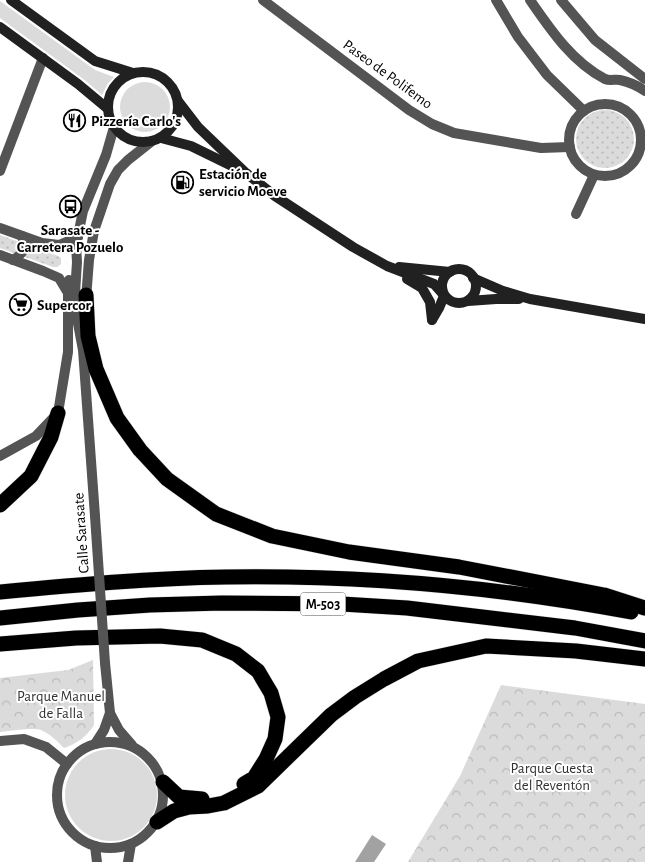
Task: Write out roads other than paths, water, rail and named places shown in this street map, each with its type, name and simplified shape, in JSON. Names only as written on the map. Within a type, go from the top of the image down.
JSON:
[{"type":"highway","points":[[86,295],[88,336],[96,370],[117,418],[140,450],[167,479],[216,514],[272,536],[349,552],[469,568],[604,595],[645,608]]},
{"type":"highway","points":[[0,505],[31,476],[51,437],[58,413]]},
{"type":"highway","name":"M-503","points":[[0,592],[72,585],[226,577],[344,579],[478,589],[576,602],[645,615]]},
{"type":"highway","name":"M-503","points":[[0,618],[150,605],[222,603],[342,604],[407,608],[575,628],[645,641]]},
{"type":"highway","points":[[0,644],[76,638],[150,636],[202,640],[236,654],[258,671],[271,693],[278,717],[275,739],[266,759],[254,778],[221,797],[206,800],[179,797],[162,782]]},
{"type":"highway","points":[[157,822],[174,812],[189,807],[224,803],[258,786],[331,715],[355,697],[418,661],[486,646],[576,651],[645,659]]},
{"type":"street","points":[[11,0],[95,60],[133,73]]},
{"type":"street","name":"Paseo de Polifemo","points":[[263,0],[409,110],[432,124],[454,133],[541,148],[570,147]]},
{"type":"street","points":[[496,0],[518,37],[547,75],[584,111]]},
{"type":"street","points":[[530,0],[571,54],[586,68],[607,80],[619,80],[638,86],[645,91]]},
{"type":"street","points":[[561,0],[595,40],[645,79]]},
{"type":"street","points":[[0,27],[78,84],[108,110]]},
{"type":"street","points":[[0,171],[43,58]]},
{"type":"street","points":[[133,73],[153,73],[162,77],[175,92],[178,101],[178,112],[175,122],[169,131],[156,139],[141,142],[121,135],[114,127],[108,110],[109,98],[114,87],[123,78],[133,73]]},
{"type":"street","points":[[178,101],[198,127],[246,173],[352,247],[422,288],[430,302],[432,320],[439,308],[443,294],[443,278],[450,272]]},
{"type":"street","points":[[612,104],[626,110],[636,121],[641,134],[640,149],[634,162],[623,172],[609,176],[594,175],[578,164],[570,147],[570,134],[574,121],[584,111],[597,105],[612,104]]},
{"type":"street","name":"Calle Sarasate","points":[[114,127],[106,155],[84,211],[77,241],[75,293],[83,350],[110,713],[119,730],[132,746]]},
{"type":"street","points":[[156,139],[191,146],[246,173]]},
{"type":"street","name":"Calle Sarasate","points":[[83,350],[89,260],[94,230],[110,184],[118,170],[156,139]]},
{"type":"street","points":[[576,214],[594,175]]},
{"type":"street","points":[[0,228],[42,243],[59,245],[77,241]]},
{"type":"street","points":[[13,260],[23,254],[25,246],[22,236]]},
{"type":"street","points":[[0,456],[36,436],[58,413],[68,352],[68,293],[71,259],[77,241]]},
{"type":"street","points":[[0,255],[59,278],[68,293]]},
{"type":"street","points":[[387,266],[450,272],[460,269],[466,271],[473,278],[503,291],[530,299],[645,319]]},
{"type":"street","points":[[387,266],[434,284],[449,300],[455,303],[496,299],[530,299]]},
{"type":"street","points":[[468,301],[474,293],[475,283],[473,278]]},
{"type":"street","name":"Calle Sarasate","points":[[95,744],[104,730],[110,713]]},
{"type":"street","points":[[0,741],[24,739],[46,747],[67,764]]},
{"type":"street","points":[[107,741],[120,742],[143,752],[152,760],[162,782],[164,802],[157,822],[146,835],[132,844],[113,848],[94,846],[79,838],[67,826],[59,811],[57,794],[60,778],[67,764],[84,748],[95,744],[107,741]]},
{"type":"street","points":[[128,862],[132,844]]},
{"type":"street","points":[[94,846],[98,862]]},
{"type":"place","name":"Pizzería Carlo's","points":[[75,121]]},
{"type":"place","name":"Estación de servicio Moeve","points":[[183,183]]},
{"type":"place","name":"Sarasate - Carretera Pozuelo","points":[[70,207]]},
{"type":"place","name":"Supercor","points":[[21,305]]},
{"type":"park label","name":"Parque Manuel de Falla","points":[[61,704]]},
{"type":"park label","name":"Parque Cuesta del Reventón","points":[[552,776]]}]
